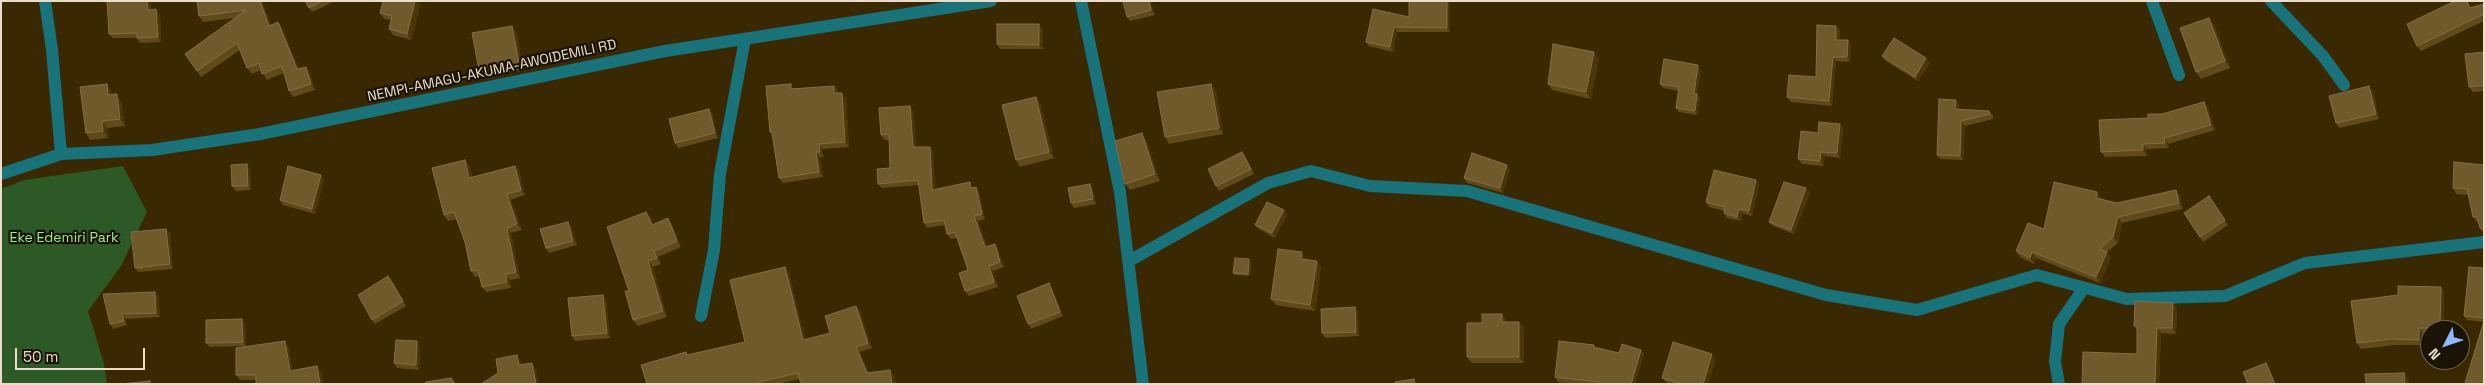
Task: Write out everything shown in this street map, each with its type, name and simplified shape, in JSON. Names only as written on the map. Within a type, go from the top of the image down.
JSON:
[{"type":"street","points":[[45,1],[52,50],[61,154]]},
{"type":"street","name":"NEMPI-AMAGU-AKUMA-AWOIDEMILI RD","points":[[1,174],[61,154],[152,150],[260,134],[656,53],[991,1]]},
{"type":"street","points":[[1081,1],[1120,192],[1143,384]]},
{"type":"street","points":[[2152,1],[2178,75]]},
{"type":"street","points":[[2271,1],[2323,56],[2344,85]]},
{"type":"street","points":[[701,316],[714,250],[720,174],[745,39]]},
{"type":"street","points":[[1129,261],[1268,183],[1311,171],[1370,186],[1467,191],[1826,295],[1917,310],[2036,275],[2127,299],[2225,296],[2305,263],[2484,242]]},
{"type":"street","points":[[2059,384],[2055,362],[2059,324],[2084,288]]},
{"type":"green space","name":"Eke Edemiri Park","points":[[123,166],[147,212],[121,266],[88,311],[104,364],[107,384],[1,384],[1,189],[24,180]]},
{"type":"building","points":[[107,1],[147,1],[148,10],[156,9],[158,37],[137,38],[137,33],[109,34]]},
{"type":"building","points":[[197,1],[260,1],[269,26],[278,22],[297,69],[306,67],[311,84],[289,91],[282,66],[262,74],[259,63],[247,68],[237,43],[197,71],[185,54],[246,10],[199,16]]},
{"type":"building","points":[[305,1],[322,1],[309,8]]},
{"type":"building","points":[[383,1],[415,1],[407,34],[389,29],[392,16],[380,13]]},
{"type":"building","points":[[1123,1],[1149,1],[1151,10],[1127,17]]},
{"type":"building","points":[[1409,1],[1447,1],[1447,28],[1394,27],[1390,47],[1366,42],[1373,9],[1409,17]]},
{"type":"building","points":[[2455,1],[2467,1],[2470,8],[2484,4],[2484,14],[2417,46],[2407,24]]},
{"type":"building","points":[[2209,18],[2225,61],[2196,72],[2180,28]]},
{"type":"building","points":[[997,24],[1039,24],[1039,45],[997,44]]},
{"type":"building","points":[[1817,25],[1836,26],[1836,40],[1848,40],[1847,57],[1833,57],[1829,101],[1787,97],[1789,75],[1816,77]]},
{"type":"building","points":[[512,26],[519,63],[479,70],[472,33]]},
{"type":"building","points":[[1894,38],[1926,58],[1915,77],[1882,56]]},
{"type":"building","points":[[1553,44],[1594,52],[1586,92],[1548,84]]},
{"type":"building","points":[[2484,52],[2484,85],[2469,87],[2465,54]]},
{"type":"building","points":[[1664,59],[1698,65],[1694,94],[1697,94],[1695,111],[1676,108],[1679,87],[1660,84]]},
{"type":"building","points":[[107,84],[108,95],[117,94],[120,119],[102,121],[103,131],[86,133],[80,87]]},
{"type":"building","points":[[791,84],[791,89],[834,86],[834,93],[842,93],[845,142],[819,144],[820,152],[816,152],[819,172],[779,178],[772,132],[770,132],[766,86]]},
{"type":"building","points":[[1211,84],[1219,128],[1165,137],[1157,92]]},
{"type":"building","points":[[2369,86],[2376,114],[2336,123],[2329,96]]},
{"type":"building","points":[[1036,97],[1049,152],[1016,160],[1002,105]]},
{"type":"building","points":[[1939,99],[1956,100],[1955,109],[1989,111],[1990,114],[1961,121],[1960,156],[1937,155]]},
{"type":"building","points":[[2204,102],[2211,125],[2164,138],[2165,143],[2143,144],[2143,150],[2101,152],[2099,120],[2148,118],[2148,114],[2162,114]]},
{"type":"building","points":[[910,106],[913,147],[930,147],[932,190],[970,182],[971,188],[976,187],[982,214],[974,216],[985,247],[995,244],[1000,262],[989,266],[994,282],[965,291],[959,273],[968,270],[955,232],[947,234],[944,220],[924,223],[918,180],[878,184],[877,169],[890,168],[889,134],[881,135],[879,108]]},
{"type":"building","points":[[709,109],[715,133],[675,143],[669,119]]},
{"type":"building","points":[[1819,122],[1840,124],[1837,153],[1821,152],[1820,161],[1798,159],[1801,131],[1818,133]]},
{"type":"building","points":[[1142,133],[1155,174],[1125,184],[1115,141]]},
{"type":"building","points":[[1242,152],[1251,169],[1216,186],[1208,169]]},
{"type":"building","points":[[1472,153],[1507,165],[1500,188],[1464,178]]},
{"type":"building","points":[[465,160],[469,178],[515,166],[521,190],[507,194],[517,224],[507,228],[516,272],[506,274],[507,282],[482,287],[478,270],[471,271],[465,242],[454,212],[444,215],[432,168]]},
{"type":"building","points":[[2454,162],[2484,165],[2484,230],[2480,228],[2477,216],[2473,217],[2467,189],[2453,188]]},
{"type":"building","points":[[247,164],[248,186],[232,186],[231,165]]},
{"type":"building","points":[[288,166],[321,175],[312,209],[280,200]]},
{"type":"building","points":[[1714,170],[1756,180],[1749,211],[1739,209],[1737,217],[1724,213],[1725,207],[1706,202]]},
{"type":"building","points":[[1784,182],[1806,188],[1791,230],[1769,222]]},
{"type":"building","points":[[2054,182],[2097,192],[2096,198],[2117,203],[2176,190],[2179,203],[2118,217],[2113,237],[2100,249],[2107,252],[2096,277],[2032,252],[2030,258],[2016,251],[2028,223],[2044,229]]},
{"type":"building","points":[[1090,184],[1093,199],[1071,203],[1068,188]]},
{"type":"building","points":[[2209,196],[2225,220],[2200,237],[2184,213]]},
{"type":"building","points":[[1267,202],[1284,210],[1272,233],[1255,225]]},
{"type":"building","points":[[646,212],[652,225],[668,218],[677,241],[654,251],[657,258],[648,261],[663,311],[633,320],[625,291],[629,291],[607,227]]},
{"type":"building","points":[[568,222],[573,241],[546,248],[540,229]]},
{"type":"building","points":[[166,229],[170,264],[135,268],[131,232]]},
{"type":"building","points":[[1278,249],[1302,252],[1301,259],[1317,261],[1310,305],[1271,299]]},
{"type":"building","points":[[1235,258],[1249,259],[1248,274],[1233,273]]},
{"type":"building","points":[[785,267],[803,340],[830,333],[825,316],[856,306],[868,343],[856,347],[867,373],[890,370],[892,384],[801,384],[798,373],[758,382],[759,384],[647,384],[641,365],[686,352],[687,355],[745,342],[730,280]]},
{"type":"building","points":[[2469,267],[2484,268],[2484,318],[2464,316]]},
{"type":"building","points":[[388,276],[403,301],[372,320],[358,295]]},
{"type":"building","points":[[1049,283],[1060,312],[1028,324],[1017,296]]},
{"type":"building","points":[[2398,286],[2441,287],[2440,320],[2420,320],[2419,340],[2391,339],[2357,343],[2351,301],[2398,295]]},
{"type":"building","points":[[155,292],[156,313],[122,314],[124,321],[110,324],[103,294]]},
{"type":"building","points":[[603,295],[607,333],[572,336],[568,298]]},
{"type":"building","points":[[2135,301],[2173,303],[2172,328],[2157,328],[2155,384],[2082,384],[2083,352],[2137,354],[2137,326],[2134,326]]},
{"type":"building","points":[[1355,307],[1356,332],[1322,333],[1321,309]]},
{"type":"building","points":[[1482,314],[1502,314],[1502,322],[1519,322],[1519,357],[1467,357],[1467,323],[1482,323]]},
{"type":"building","points":[[242,319],[243,342],[206,343],[206,320]]},
{"type":"building","points":[[2484,321],[2484,384],[2465,384]]},
{"type":"building","points":[[396,340],[417,341],[416,365],[394,363]]},
{"type":"building","points":[[285,341],[290,371],[317,366],[320,384],[256,384],[256,375],[236,375],[236,348]]},
{"type":"building","points":[[1559,341],[1594,345],[1593,347],[1619,353],[1622,344],[1641,350],[1631,384],[1598,384],[1599,382],[1555,377]]},
{"type":"building","points":[[1673,342],[1712,354],[1703,384],[1682,384],[1662,378]]},
{"type":"building","points":[[517,355],[519,365],[532,363],[536,384],[481,384],[498,373],[496,359]]},
{"type":"building","points":[[2266,363],[2275,384],[2248,384],[2243,372]]},
{"type":"building","points":[[2404,373],[2405,384],[2366,384],[2365,374]]},
{"type":"building","points":[[451,378],[455,384],[424,384],[426,382]]},
{"type":"building","points":[[1414,379],[1415,384],[1395,384],[1395,382]]},
{"type":"building","points":[[150,381],[150,384],[120,384]]}]
